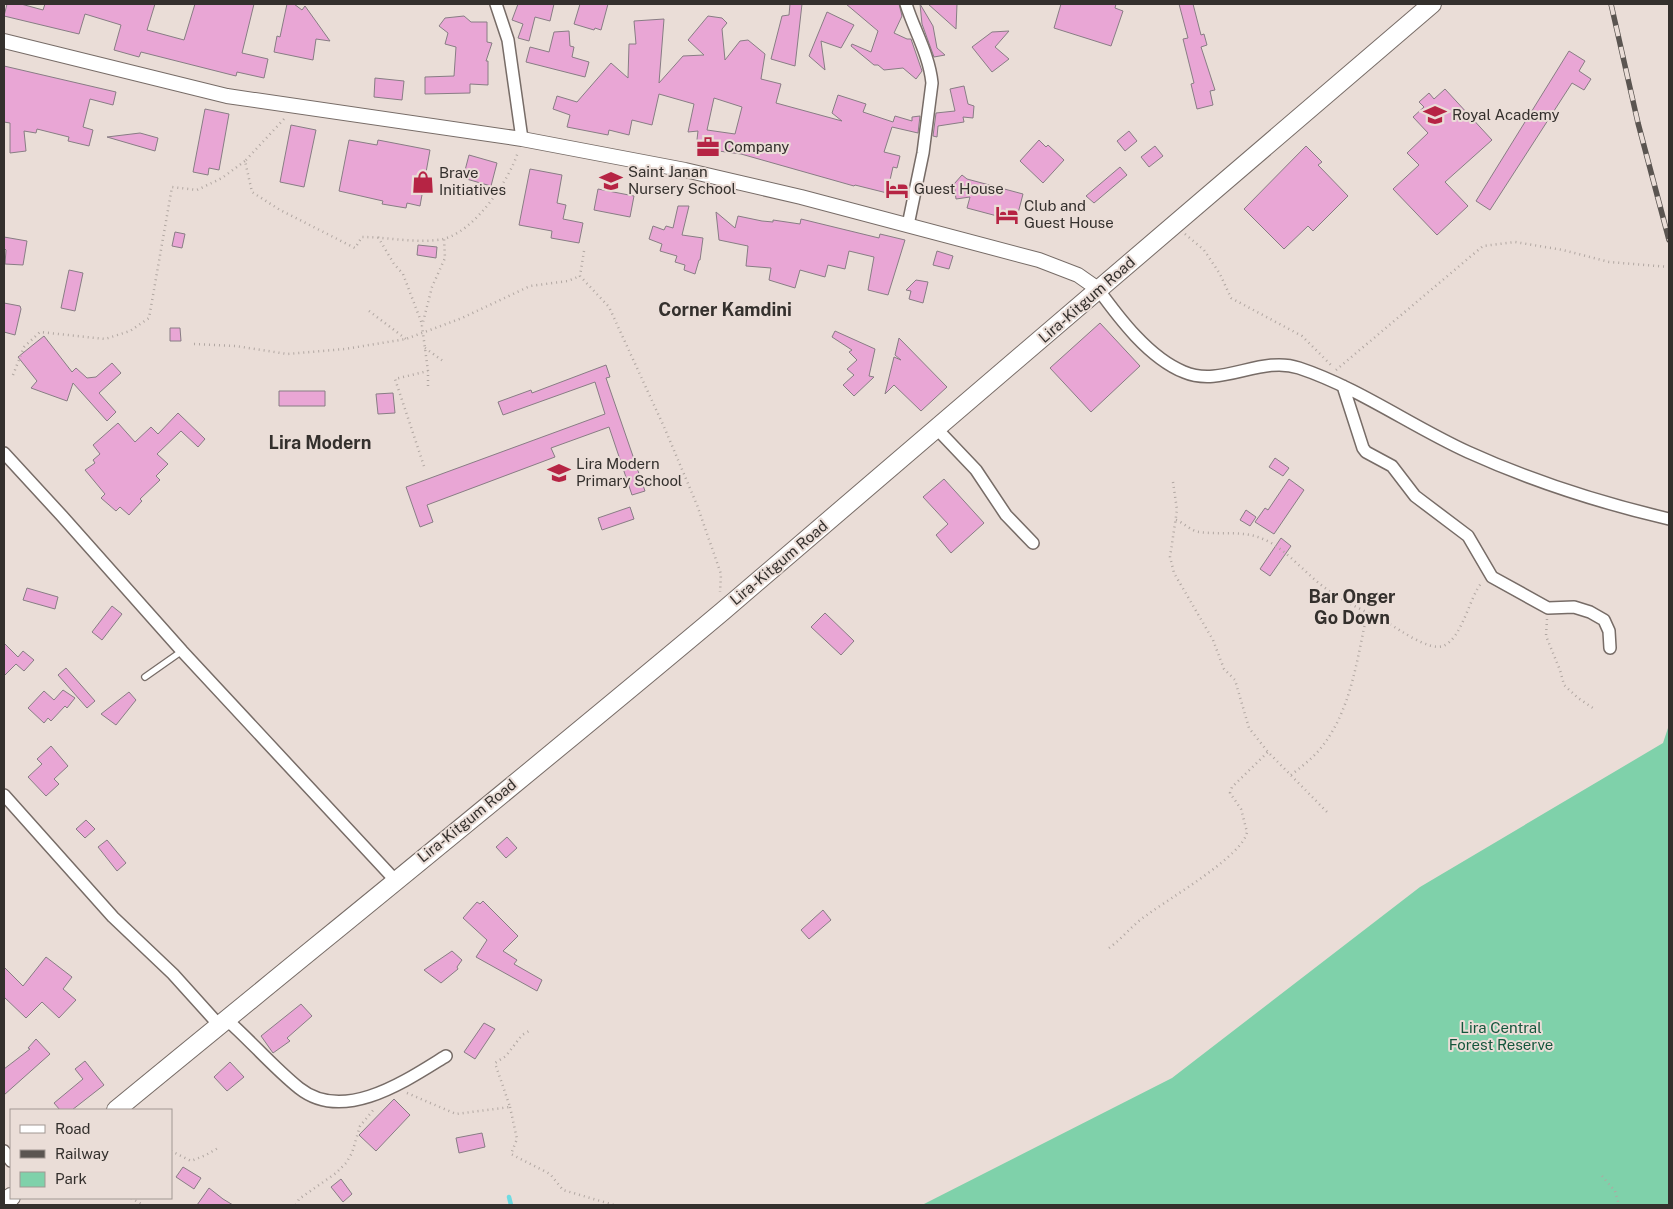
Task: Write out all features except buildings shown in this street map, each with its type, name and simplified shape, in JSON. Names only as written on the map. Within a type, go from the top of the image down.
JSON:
[{"type":"main road","name":"Lira-Kitgum Road","points":[[117,1109],[720,613],[937,429],[1098,288],[1175,226],[1266,144],[1432,4]]},
{"type":"street","points":[[496,4],[508,40],[522,139]]},
{"type":"street","points":[[906,4],[918,33],[932,83],[923,153],[908,225]]},
{"type":"street","points":[[4,41],[210,92],[296,107],[522,139],[685,170],[908,225],[1039,260],[1078,275],[1098,288],[1126,328],[1165,361],[1184,372],[1206,377],[1280,365],[1332,374],[1343,386],[1467,452],[1551,485],[1628,509],[1669,519]]},
{"type":"street","points":[[1343,386],[1354,424],[1366,452],[1392,466],[1415,496],[1468,536],[1492,577],[1548,608],[1574,607],[1590,612],[1604,620],[1609,631],[1610,648]]},
{"type":"street","points":[[937,429],[976,470],[1006,515],[1033,543]]},
{"type":"street","points":[[4,454],[182,651],[395,880]]},
{"type":"street","points":[[4,795],[113,917],[223,1022],[300,1089],[334,1101],[363,1099],[391,1088],[446,1056]]},
{"type":"lane","points":[[145,677],[182,651]]},
{"type":"path","points":[[13,376],[24,347],[40,332],[105,339],[130,331],[148,318],[172,187],[197,190],[222,178],[245,161],[296,107]]},
{"type":"path","points":[[245,161],[252,192],[280,210],[355,248],[362,237],[444,239],[468,225],[493,200],[514,166],[522,139]]},
{"type":"path","points":[[1175,226],[1204,250],[1220,274],[1232,298],[1302,336],[1332,374],[1483,246],[1515,242],[1562,250],[1609,262],[1669,267]]},
{"type":"path","points":[[378,237],[394,264],[403,274],[422,326],[426,348],[428,386]]},
{"type":"path","points":[[422,326],[432,287],[445,258],[444,239]]},
{"type":"path","points":[[580,276],[584,251]]},
{"type":"path","points":[[194,344],[236,346],[286,354],[345,349],[406,339],[462,318],[530,286],[568,281],[580,276]]},
{"type":"path","points":[[580,276],[609,307],[697,505],[721,574],[720,613]]},
{"type":"path","points":[[369,311],[406,339]]},
{"type":"path","points":[[426,348],[443,361]]},
{"type":"path","points":[[424,466],[395,379],[428,371]]},
{"type":"path","points":[[1173,482],[1177,510],[1170,557],[1174,573],[1213,640],[1224,668],[1235,680],[1249,728],[1268,752],[1328,813]]},
{"type":"path","points":[[1176,520],[1197,532],[1227,532],[1262,538],[1274,545],[1327,590],[1405,635],[1435,646],[1443,646],[1452,640],[1460,629],[1478,587],[1484,579],[1492,577]]},
{"type":"path","points":[[1548,608],[1546,636],[1564,685],[1593,708]]},
{"type":"path","points":[[1292,775],[1320,749],[1335,726],[1352,684],[1367,613]]},
{"type":"path","points":[[1109,948],[1145,916],[1211,872],[1242,844],[1248,832],[1241,809],[1230,793],[1232,787],[1268,752]]},
{"type":"path","points":[[528,1031],[522,1035],[506,1056],[495,1063],[510,1107],[517,1139],[511,1154],[550,1174],[563,1190],[614,1205]]},
{"type":"path","points":[[296,1205],[299,1199],[346,1163],[352,1152],[360,1126],[391,1088],[456,1114],[510,1107]]},
{"type":"path","points":[[172,1152],[191,1161],[218,1148]]},
{"type":"path","points":[[1602,1176],[1615,1191],[1619,1205]]},
{"type":"path","points":[[132,1199],[143,1205]]},
{"type":"green space","name":"Lira Central Forest Reserve","points":[[1669,725],[1669,1205],[922,1205],[1172,1078],[1420,887],[1663,743]]},
{"type":"waterway","points":[[509,1197],[511,1205]]},
{"type":"railway","points":[[1611,4],[1638,123],[1669,240]]},
{"type":"place","name":"Royal Academy","points":[[1435,115]]},
{"type":"place","name":"Company","points":[[708,147]]},
{"type":"place","name":"Saint Janan Nursery School","points":[[611,181]]},
{"type":"place","name":"Brave Initiatives","points":[[423,182]]},
{"type":"place","name":"Guest House","points":[[897,189]]},
{"type":"place","name":"Club and Guest House","points":[[1007,215]]},
{"type":"place","name":"Lira Modern Primary School","points":[[559,473]]},
{"type":"district","name":"Corner Kamdini","points":[[725,310]]},
{"type":"district","name":"Lira Modern","points":[[320,443]]},
{"type":"district","name":"Bar Onger Go Down","points":[[1352,607]]}]
